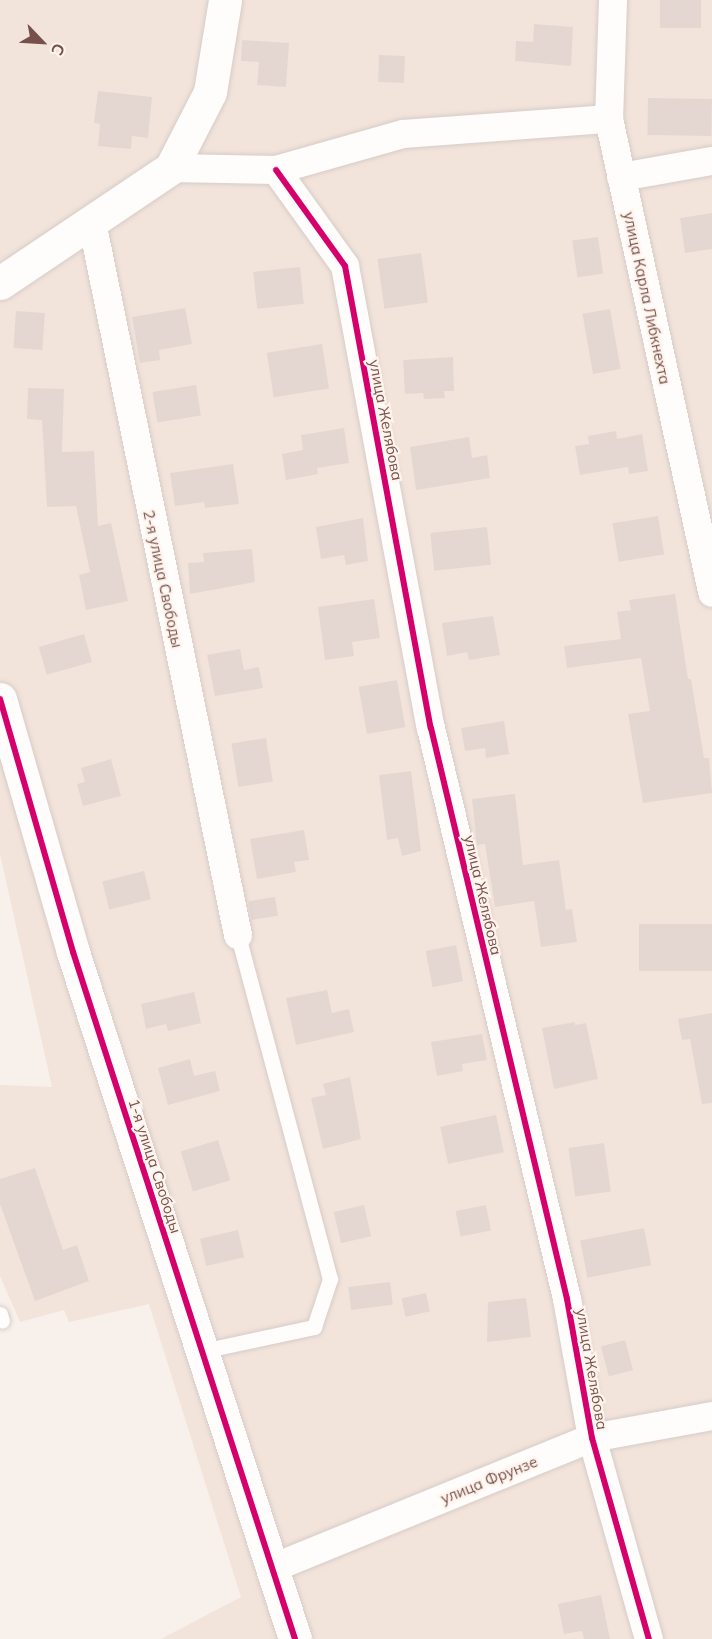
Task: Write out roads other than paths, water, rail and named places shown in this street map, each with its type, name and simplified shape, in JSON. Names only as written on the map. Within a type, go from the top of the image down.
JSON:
[{"type":"street","points":[[0,283],[171,168],[210,92],[225,0]]},
{"type":"street","name":"улица Карла Либкнехта","points":[[613,0],[609,119],[712,589]]},
{"type":"street","points":[[171,168],[276,170],[403,134],[609,119]]},
{"type":"street","points":[[621,177],[712,162]]},
{"type":"street","name":"улица Желябова","points":[[276,170],[345,266],[431,728],[567,1299],[592,1438],[649,1639]]},
{"type":"street","name":"2-я улица Свободы","points":[[92,222],[238,935]]},
{"type":"street","name":"1-я улица Свободы","points":[[0,699],[73,952],[295,1639]]},
{"type":"street","name":"улица Фрунзе","points":[[273,1568],[592,1438],[712,1416]]},
{"type":"lane","points":[[202,1351],[314,1327],[330,1279],[238,935]]}]
